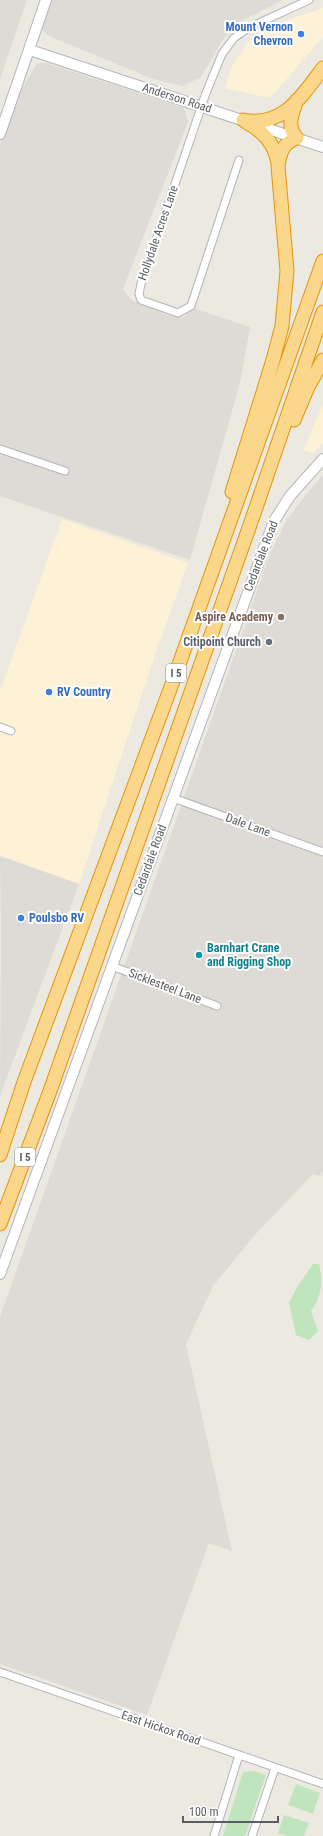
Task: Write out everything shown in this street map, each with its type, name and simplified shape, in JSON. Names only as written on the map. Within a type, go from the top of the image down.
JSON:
[{"type":"highway","points":[[243,120],[258,122],[273,119],[287,111],[323,68]]},
{"type":"highway","points":[[278,166],[279,156],[284,146],[297,138],[293,134],[290,123],[297,100]]},
{"type":"highway","points":[[172,684],[189,621],[241,462],[282,326],[287,272],[278,166],[274,150],[266,136],[243,120]]},
{"type":"highway","name":"I 5","points":[[0,1155],[24,1082],[172,684],[323,261]]},
{"type":"highway","name":"I 5","points":[[0,1224],[50,1090],[250,525],[323,312]]},
{"type":"highway","points":[[250,525],[303,400],[323,360]]},
{"type":"street","points":[[0,134],[46,0]]},
{"type":"street","points":[[201,106],[218,62],[234,38],[255,24],[309,0]]},
{"type":"street","name":"Anderson Road","points":[[30,50],[323,147]]},
{"type":"street","name":"Hollydale Acres Lane","points":[[201,106],[141,284],[139,294],[141,300],[178,314],[191,306],[239,160]]},
{"type":"street","points":[[0,449],[65,471]]},
{"type":"street","name":"Cedardale Road","points":[[0,1274],[274,521],[290,496],[323,459]]},
{"type":"street","points":[[0,727],[11,731]]},
{"type":"street","name":"Dale Lane","points":[[173,798],[323,852]]},
{"type":"street","name":"Sicklesteel Lane","points":[[112,966],[217,1006]]},
{"type":"street","name":"East Hickox Road","points":[[0,1672],[323,1784]]},
{"type":"street","points":[[214,1836],[239,1755]]},
{"type":"street","points":[[252,1836],[275,1768]]},
{"type":"shaded area","points":[[0,0],[27,0],[0,79]]},
{"type":"shaded area","points":[[48,0],[283,0],[235,24],[222,41],[201,77],[183,86],[153,79],[49,36],[42,30],[41,22]]},
{"type":"shaded area","points":[[323,8],[323,37],[270,98],[225,88],[231,68],[245,46],[252,39],[285,21]]},
{"type":"shaded area","points":[[37,63],[46,63],[184,108],[188,122],[123,289],[131,300],[168,315],[183,318],[193,308],[250,327],[240,383],[190,560],[0,496],[0,144],[17,97]]},
{"type":"shaded area","points":[[323,405],[323,443],[313,453],[303,450]]},
{"type":"shaded area","points":[[323,475],[323,1171],[321,1176],[313,1174],[253,1237],[213,1286],[186,1344],[232,1551],[209,1543],[147,1715],[0,1664],[0,1317],[270,554],[287,519]]},
{"type":"shaded area","points":[[62,519],[188,563],[156,652],[79,884],[0,856],[0,691]]},
{"type":"shaded area","points":[[0,856],[79,884],[0,1096],[1,932]]},
{"type":"green space","points":[[313,1264],[319,1264],[321,1289],[311,1311],[318,1331],[309,1340],[296,1335],[289,1303],[297,1287]]},
{"type":"green space","points":[[254,1771],[266,1775],[245,1836],[223,1836],[243,1772]]},
{"type":"green space","points":[[296,1784],[320,1793],[313,1814],[288,1805]]},
{"type":"green space","points":[[284,1815],[309,1823],[304,1836],[287,1836],[278,1833]]},
{"type":"place","name":"Mount Vernon Chevron","points":[[301,34]]},
{"type":"place","name":"Aspire Academy","points":[[281,617]]},
{"type":"place","name":"Citipoint Church","points":[[269,642]]},
{"type":"place","name":"RV Country","points":[[49,692]]},
{"type":"place","name":"Poulsbo RV","points":[[21,918]]},
{"type":"place","name":"Barnhart Crane and Rigging Shop","points":[[199,955]]}]
